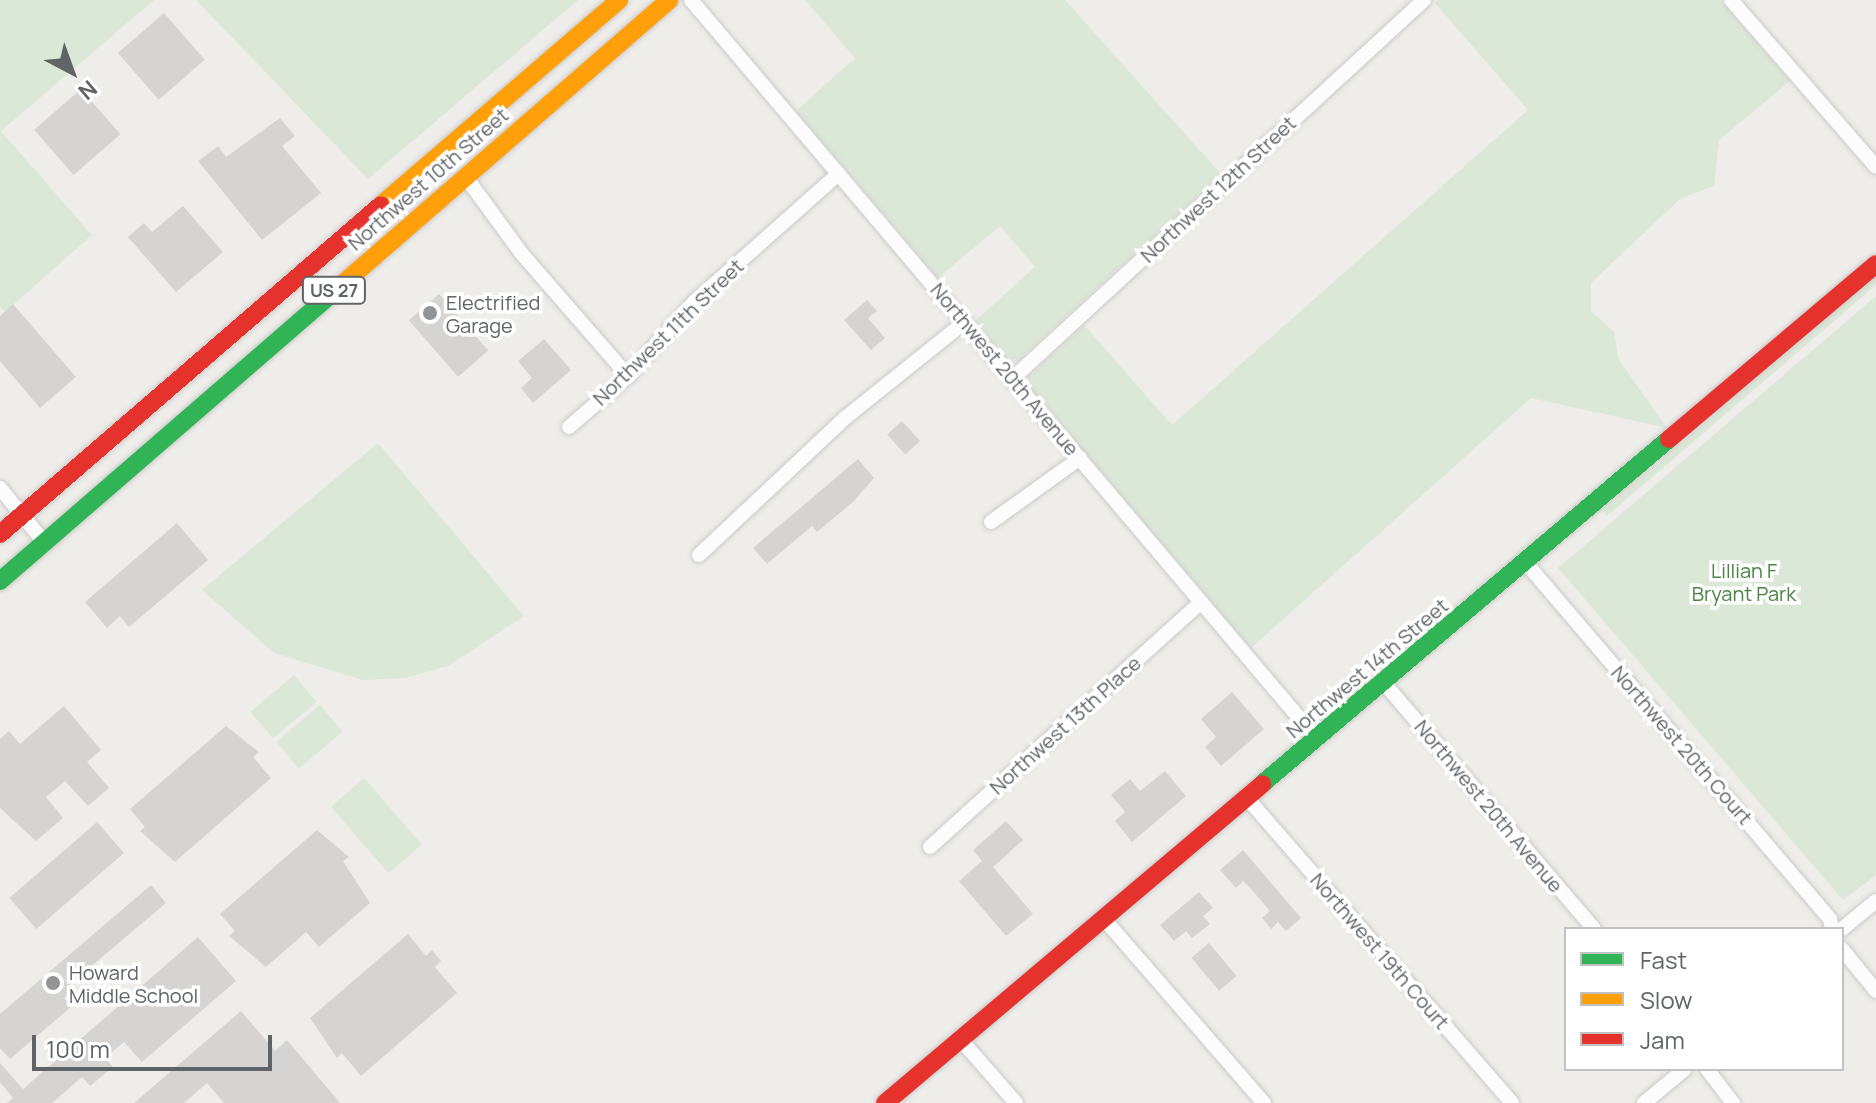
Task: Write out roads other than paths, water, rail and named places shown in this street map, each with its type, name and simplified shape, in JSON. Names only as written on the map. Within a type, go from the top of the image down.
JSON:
[{"type":"main road","name":"Northwest 10th Street","points":[[0,534],[619,0]]},
{"type":"main road","name":"Northwest 10th Street","points":[[0,581],[669,0]]},
{"type":"main road","points":[[376,210],[398,235]]},
{"type":"main road","name":"Northwest 14th Street","points":[[885,1103],[1876,264]]},
{"type":"street","name":"Northwest 20th Avenue","points":[[691,0],[1317,739]]},
{"type":"street","name":"Northwest 12th Street","points":[[1012,379],[1424,0]]},
{"type":"street","points":[[1731,0],[1876,167]]},
{"type":"street","name":"Northwest 11th Street","points":[[569,427],[628,376],[694,302],[838,174]]},
{"type":"street","points":[[465,176],[522,254],[628,376]]},
{"type":"street","points":[[699,555],[845,418],[965,322]]},
{"type":"street","points":[[991,522],[1080,458]]},
{"type":"street","points":[[0,488],[45,543]]},
{"type":"street","name":"Northwest 20th Court","points":[[1526,563],[1830,919],[1832,927]]},
{"type":"street","name":"Northwest 13th Place","points":[[930,847],[1201,602]]},
{"type":"street","name":"Northwest 20th Avenue","points":[[1384,683],[1592,927]]},
{"type":"street","name":"Northwest 19th Court","points":[[1247,798],[1512,1103]]},
{"type":"street","points":[[1844,927],[1876,901]]},
{"type":"street","points":[[1104,919],[1264,1103]]},
{"type":"street","points":[[1844,951],[1876,991]]},
{"type":"street","points":[[960,1039],[1016,1103]]},
{"type":"street","points":[[1644,1103],[1683,1071]]},
{"type":"street","points":[[1709,1071],[1733,1103]]},
{"type":"place","name":"Electrified Garage","points":[[430,313]]},
{"type":"place","name":"Howard Middle School","points":[[53,983]]},
{"type":"park label","name":"Lillian F Bryant Park","points":[[1744,582]]}]
